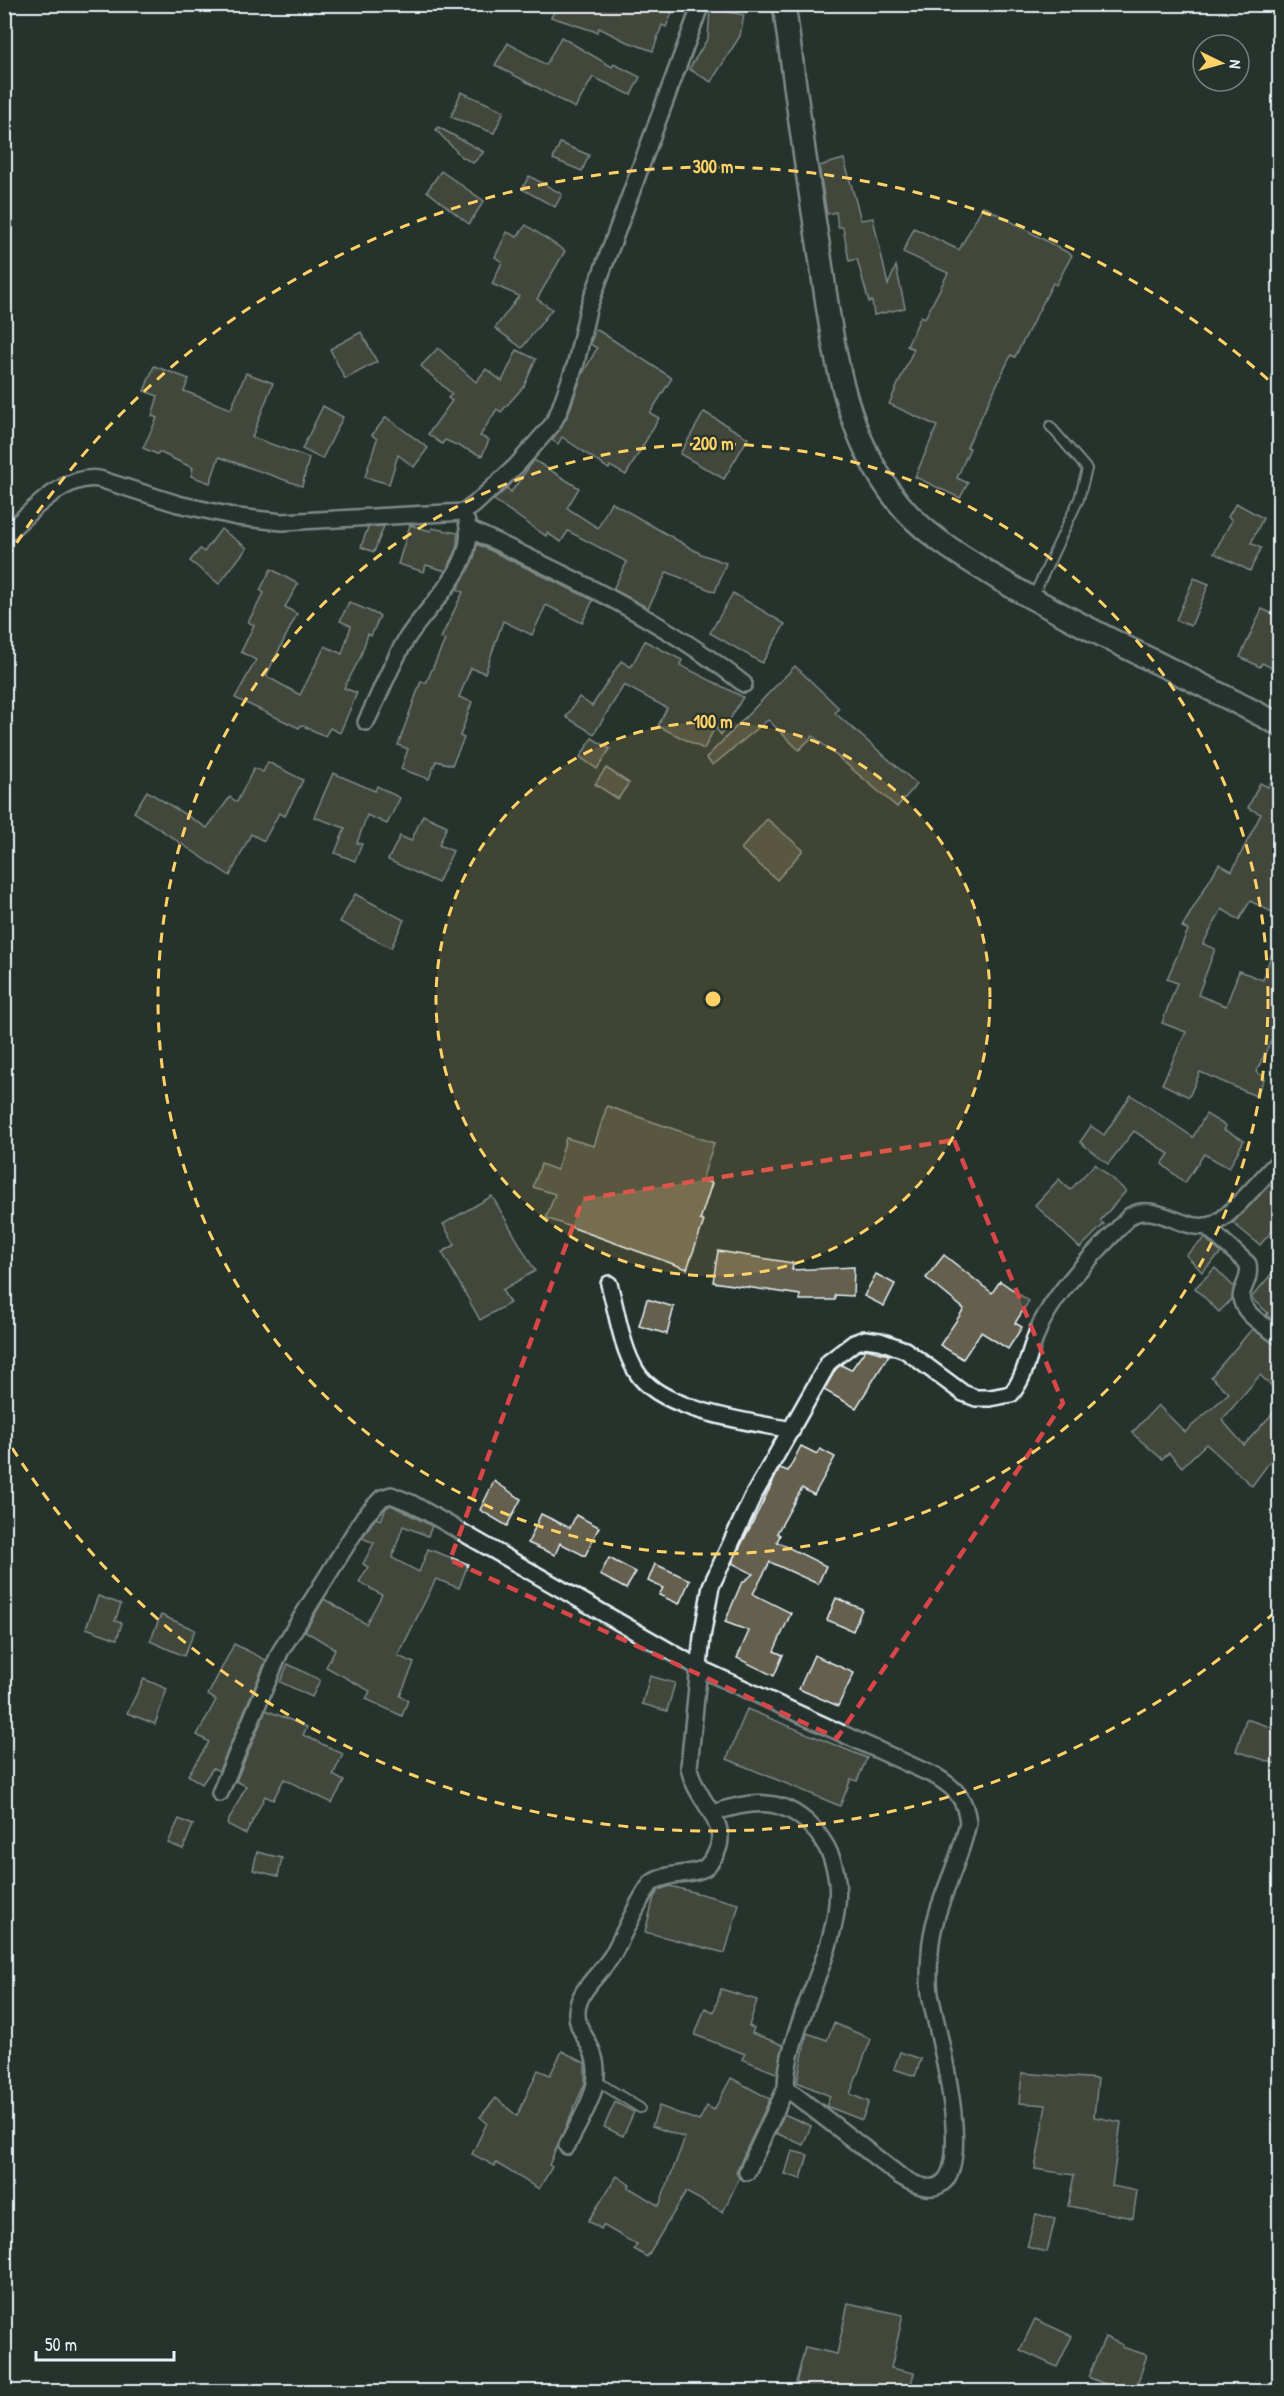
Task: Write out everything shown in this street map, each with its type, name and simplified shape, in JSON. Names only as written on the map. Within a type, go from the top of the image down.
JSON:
[{"type":"street","points":[[4,536],[66,483],[87,478],[99,479],[178,504],[264,520],[333,521],[386,515],[464,512],[516,466],[552,425],[560,411],[576,363],[588,309],[701,4]]},
{"type":"street","points":[[784,4],[828,313],[846,401],[857,432],[875,470],[899,503],[920,525],[952,550],[1032,598],[1280,725]]},
{"type":"street","points":[[366,722],[408,637],[454,576],[461,562],[469,529],[464,512]]},
{"type":"street","points":[[469,529],[541,563],[666,629],[703,651],[744,684]]},
{"type":"street","points":[[567,2146],[597,2081],[596,2060],[579,2029],[577,2011],[580,1996],[610,1959],[634,1916],[644,1892],[651,1883],[664,1877],[697,1872],[712,1862],[720,1837],[713,1813],[691,1779],[689,1767],[699,1668],[711,1586],[752,1498],[829,1362],[842,1349],[865,1340],[893,1344],[963,1393],[976,1398],[1011,1394],[1020,1378],[1037,1330],[1052,1304],[1130,1216],[1141,1211],[1151,1212],[1206,1226],[1222,1219],[1280,1160]]},
{"type":"street","points":[[1206,1226],[1248,1264],[1248,1277],[1241,1296],[1243,1306],[1280,1337]]},
{"type":"street","points":[[609,1284],[636,1372],[648,1384],[665,1396],[721,1416],[792,1430]]},
{"type":"street","points":[[220,1793],[280,1652],[364,1517],[382,1498],[391,1495],[411,1503],[699,1668],[937,1777],[960,1794],[966,1806],[968,1822],[935,1921],[930,1950],[930,1993],[952,2087],[953,2169],[948,2179],[939,2186],[928,2187],[912,2183],[864,2150],[786,2088]]},
{"type":"street","points":[[713,1813],[743,1803],[775,1803],[790,1809],[818,1833],[835,1868],[836,1918],[791,2049],[786,2088],[747,2172]]},
{"type":"lane","points":[[1032,598],[1079,499],[1087,469],[1050,426]]},
{"type":"lane","points":[[597,2081],[640,2108]]},
{"type":"highlighted area","points":[[954,1140],[1063,1403],[837,1738],[450,1560],[583,1199]]},
{"type":"building","points":[[559,4],[653,4],[672,13],[666,27],[662,25],[653,51],[599,28],[597,32],[551,17]]},
{"type":"building","points":[[710,8],[744,15],[740,36],[711,82],[689,69],[708,38]]},
{"type":"building","points":[[561,37],[612,67],[614,64],[640,77],[631,95],[593,77],[575,108],[495,65],[508,43],[546,65]]},
{"type":"building","points":[[461,92],[504,111],[494,133],[451,117]]},
{"type":"building","points":[[438,127],[484,152],[473,163],[462,157],[436,130]]},
{"type":"building","points":[[560,143],[589,155],[582,171],[553,159]]},
{"type":"building","points":[[844,159],[861,220],[873,218],[888,285],[896,266],[905,308],[874,315],[872,301],[869,302],[857,259],[849,261],[843,227],[838,227],[836,212],[827,214],[819,166]]},
{"type":"building","points":[[441,171],[484,201],[469,224],[427,191]]},
{"type":"building","points":[[529,176],[562,194],[555,207],[522,189]]},
{"type":"building","points":[[983,206],[1072,255],[1056,285],[1053,283],[1015,357],[1011,355],[967,447],[970,448],[957,478],[968,483],[960,498],[915,477],[937,426],[889,404],[914,349],[907,346],[921,316],[925,318],[948,273],[903,252],[914,228],[959,250]]},
{"type":"building","points":[[526,225],[565,251],[537,299],[552,309],[522,348],[495,328],[519,296],[492,284],[502,262],[495,257],[507,232],[517,237]]},
{"type":"building","points":[[596,329],[672,378],[650,413],[659,418],[626,475],[610,466],[609,469],[562,437],[558,444],[552,440],[568,415],[582,375],[597,348],[590,344]]},
{"type":"building","points":[[361,332],[377,362],[345,379],[330,349]]},
{"type":"building","points":[[438,348],[476,382],[486,369],[502,381],[517,350],[536,359],[524,386],[501,412],[497,409],[480,436],[489,440],[482,456],[445,440],[442,444],[428,434],[452,401],[448,398],[452,394],[421,366]]},
{"type":"building","points":[[154,366],[189,379],[184,391],[231,409],[246,373],[273,383],[252,437],[309,458],[302,486],[219,457],[210,483],[191,476],[193,468],[159,452],[157,454],[143,448],[157,418],[152,416],[158,396],[144,391]]},
{"type":"building","points":[[323,406],[343,417],[322,459],[302,449]]},
{"type":"building","points":[[704,412],[748,438],[724,479],[680,454]]},
{"type":"building","points":[[386,417],[428,448],[414,467],[398,455],[389,484],[365,477],[377,439],[372,435]]},
{"type":"building","points":[[534,460],[579,488],[567,508],[598,528],[611,502],[701,554],[726,563],[715,592],[667,572],[648,608],[613,589],[627,562],[568,531],[561,542],[547,533],[546,536],[494,500],[507,488],[511,492]]},
{"type":"building","points":[[1236,503],[1263,518],[1251,543],[1261,548],[1250,571],[1214,553],[1232,520],[1228,517]]},
{"type":"building","points":[[410,525],[431,531],[432,528],[458,533],[456,551],[446,571],[426,565],[424,572],[398,564]]},
{"type":"building","points":[[384,526],[374,552],[361,547],[368,527]]},
{"type":"building","points":[[221,529],[247,548],[219,584],[190,561],[200,549],[204,552]]},
{"type":"building","points":[[477,544],[593,600],[582,623],[546,605],[532,635],[503,621],[485,673],[471,668],[459,697],[472,702],[460,736],[464,738],[452,765],[436,761],[429,779],[401,769],[408,749],[398,745],[421,681],[426,683],[445,640],[441,638],[463,592],[457,589],[474,558]]},
{"type":"building","points":[[271,569],[298,584],[285,607],[297,614],[266,676],[300,695],[325,646],[342,654],[351,626],[340,621],[349,602],[380,616],[371,636],[368,634],[360,658],[344,688],[357,693],[340,733],[330,728],[325,736],[301,725],[299,728],[235,698],[256,660],[241,652],[254,625],[248,622],[264,593],[260,590]]},
{"type":"building","points":[[1194,578],[1209,584],[1191,626],[1176,620]]},
{"type":"building","points":[[733,593],[785,624],[762,663],[710,633]]},
{"type":"building","points":[[1262,609],[1280,617],[1280,672],[1262,663],[1260,667],[1240,657]]},
{"type":"building","points":[[645,641],[682,660],[680,665],[743,697],[721,735],[715,727],[704,749],[658,726],[667,708],[624,685],[594,734],[566,717],[579,697],[592,706],[621,661],[631,667]]},
{"type":"building","points":[[795,666],[839,708],[835,713],[917,784],[897,807],[813,736],[799,750],[768,720],[713,765],[706,758]]},
{"type":"building","points":[[592,738],[610,749],[597,769],[580,757]]},
{"type":"building","points":[[268,762],[303,780],[285,816],[279,813],[264,841],[251,834],[230,876],[134,812],[147,791],[207,828],[230,797],[237,802],[254,768],[263,772]]},
{"type":"building","points":[[1280,764],[1280,916],[1250,901],[1239,920],[1222,909],[1203,944],[1215,949],[1198,995],[1226,1006],[1239,971],[1263,980],[1276,940],[1280,940],[1280,1031],[1275,1041],[1272,1039],[1256,1072],[1265,1077],[1256,1096],[1200,1072],[1189,1097],[1162,1084],[1186,1032],[1162,1023],[1177,983],[1167,979],[1188,930],[1182,927],[1219,864],[1232,871],[1261,814],[1248,808],[1260,783],[1268,787]]},
{"type":"building","points":[[606,768],[629,783],[618,799],[595,784]]},
{"type":"building","points":[[333,773],[375,791],[377,786],[400,798],[387,824],[367,815],[357,843],[362,844],[355,861],[335,853],[345,828],[314,817]]},
{"type":"building","points":[[423,815],[447,826],[439,845],[453,851],[438,883],[388,860],[400,836],[411,841]]},
{"type":"building","points":[[767,819],[803,850],[777,880],[741,849]]},
{"type":"building","points":[[355,894],[404,920],[391,948],[340,922]]},
{"type":"building","points":[[1131,1095],[1193,1137],[1206,1114],[1226,1126],[1224,1130],[1244,1140],[1229,1168],[1204,1154],[1185,1183],[1162,1164],[1169,1154],[1134,1131],[1108,1164],[1080,1142],[1091,1126],[1104,1135]]},
{"type":"building","points":[[607,1106],[714,1143],[702,1180],[712,1183],[700,1220],[704,1221],[687,1269],[546,1218],[555,1194],[533,1187],[541,1164],[557,1170],[566,1138],[594,1146]]},
{"type":"building","points":[[1095,1164],[1126,1191],[1100,1221],[1104,1224],[1080,1248],[1035,1205],[1059,1179],[1070,1190]]},
{"type":"building","points":[[1269,1185],[1280,1193],[1280,1222],[1260,1245],[1233,1223]]},
{"type":"building","points":[[492,1196],[535,1271],[502,1290],[510,1303],[480,1320],[442,1252],[455,1245],[443,1224]]},
{"type":"building","points":[[1205,1238],[1221,1253],[1202,1272],[1186,1255]]},
{"type":"building","points":[[718,1251],[793,1263],[792,1270],[854,1267],[853,1296],[835,1295],[835,1300],[800,1300],[800,1295],[713,1282]]},
{"type":"building","points":[[944,1255],[992,1293],[1000,1281],[1029,1301],[1015,1323],[1022,1327],[1008,1349],[981,1332],[963,1359],[940,1345],[964,1309],[926,1278]]},
{"type":"building","points":[[1280,1264],[1280,1325],[1266,1315],[1268,1313],[1251,1298]]},
{"type":"building","points":[[1215,1268],[1234,1287],[1232,1299],[1219,1312],[1195,1288]]},
{"type":"building","points":[[876,1274],[895,1284],[884,1306],[864,1296]]},
{"type":"building","points":[[647,1299],[674,1307],[667,1334],[639,1326]]},
{"type":"building","points":[[1252,1329],[1280,1347],[1280,1394],[1260,1375],[1222,1420],[1244,1445],[1280,1405],[1280,1448],[1252,1486],[1206,1444],[1182,1467],[1169,1453],[1162,1459],[1132,1433],[1158,1405],[1185,1432],[1229,1393],[1211,1377]]},
{"type":"building","points":[[866,1349],[889,1355],[856,1408],[824,1390],[836,1369],[841,1365],[851,1370]]},
{"type":"building","points":[[801,1446],[817,1454],[820,1449],[835,1457],[814,1495],[802,1488],[777,1533],[780,1535],[777,1542],[826,1566],[818,1584],[770,1562],[753,1594],[791,1613],[774,1651],[783,1655],[774,1676],[737,1658],[749,1631],[725,1622],[741,1584],[753,1574],[732,1563],[780,1468],[788,1471]]},
{"type":"building","points":[[494,1481],[521,1499],[507,1526],[480,1510]]},
{"type":"building","points":[[391,1505],[432,1526],[428,1536],[403,1526],[392,1558],[419,1572],[428,1549],[468,1564],[459,1588],[436,1579],[398,1656],[414,1663],[400,1696],[408,1700],[402,1716],[366,1699],[370,1691],[326,1667],[335,1649],[305,1631],[324,1599],[366,1624],[382,1595],[359,1582],[368,1567],[363,1564],[374,1543],[362,1538],[376,1518],[381,1520],[386,1508]]},
{"type":"building","points":[[541,1514],[570,1528],[576,1515],[599,1527],[585,1556],[560,1543],[555,1555],[528,1543]]},
{"type":"building","points":[[609,1558],[636,1572],[626,1589],[600,1575]]},
{"type":"building","points":[[655,1564],[690,1580],[679,1604],[659,1595],[663,1588],[648,1581]]},
{"type":"building","points":[[98,1596],[121,1604],[115,1621],[122,1623],[117,1639],[86,1628]]},
{"type":"building","points":[[836,1598],[862,1609],[853,1631],[827,1620]]},
{"type":"building","points":[[161,1615],[195,1630],[184,1656],[150,1641]]},
{"type":"building","points":[[234,1644],[266,1660],[219,1771],[213,1768],[202,1784],[188,1775],[209,1742],[197,1735],[216,1700],[208,1695]]},
{"type":"building","points":[[814,1655],[854,1673],[838,1706],[799,1689]]},
{"type":"building","points":[[288,1664],[320,1680],[312,1697],[280,1682]]},
{"type":"building","points":[[650,1676],[675,1683],[667,1711],[642,1704]]},
{"type":"building","points":[[144,1679],[167,1689],[155,1724],[127,1713]]},
{"type":"building","points":[[747,1709],[867,1758],[857,1781],[851,1779],[840,1806],[727,1759]]},
{"type":"building","points":[[266,1710],[307,1727],[303,1735],[343,1754],[333,1775],[344,1781],[332,1803],[284,1779],[273,1800],[265,1796],[246,1834],[227,1824],[246,1786],[236,1781]]},
{"type":"building","points":[[1246,1719],[1280,1730],[1280,1765],[1236,1751]]},
{"type":"building","points":[[179,1819],[193,1825],[183,1849],[168,1843]]},
{"type":"building","points":[[257,1852],[282,1858],[278,1876],[253,1870]]},
{"type":"building","points":[[670,1886],[739,1904],[725,1953],[645,1932],[654,1897],[659,1890]]},
{"type":"building","points":[[721,1989],[757,2000],[749,2026],[754,2028],[752,2033],[783,2045],[778,2074],[742,2059],[745,2054],[695,2035],[705,2008],[714,2012]]},
{"type":"building","points":[[834,2023],[871,2039],[850,2094],[869,2102],[862,2120],[826,2106],[830,2096],[797,2082],[807,2033],[827,2040]]},
{"type":"building","points":[[562,2051],[585,2063],[585,2083],[549,2165],[552,2167],[539,2189],[496,2163],[495,2166],[472,2154],[487,2123],[480,2117],[496,2098],[517,2116],[538,2070],[550,2075]]},
{"type":"building","points":[[900,2052],[921,2059],[915,2076],[894,2069]]},
{"type":"building","points":[[1022,2073],[1098,2079],[1094,2117],[1121,2122],[1112,2186],[1137,2191],[1133,2218],[1068,2206],[1074,2175],[1035,2169],[1046,2105],[1019,2103]]},
{"type":"building","points":[[731,2078],[770,2099],[736,2172],[739,2178],[723,2212],[686,2192],[647,2257],[634,2249],[637,2245],[603,2225],[601,2229],[588,2221],[617,2176],[630,2185],[628,2187],[659,2206],[685,2138],[652,2126],[659,2106],[699,2121],[707,2106],[714,2110]]},
{"type":"building","points":[[615,2102],[634,2112],[623,2136],[604,2127]]},
{"type":"building","points":[[784,2114],[811,2126],[803,2145],[776,2133]]},
{"type":"building","points":[[792,2151],[808,2155],[801,2179],[785,2174]]},
{"type":"building","points":[[1036,2214],[1055,2219],[1047,2252],[1027,2247]]},
{"type":"building","points":[[848,2303],[903,2315],[891,2368],[914,2373],[909,2391],[794,2391],[805,2347],[837,2354]]},
{"type":"building","points":[[1035,2319],[1072,2336],[1057,2367],[1020,2350]]},
{"type":"building","points":[[1105,2337],[1123,2345],[1122,2347],[1147,2355],[1135,2391],[1122,2391],[1088,2377]]}]
